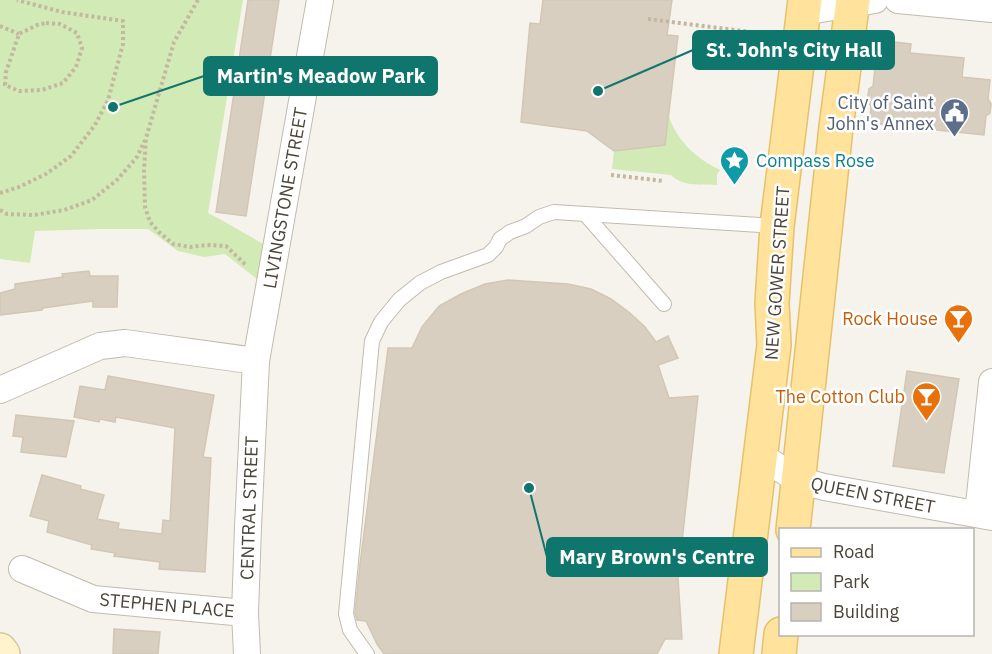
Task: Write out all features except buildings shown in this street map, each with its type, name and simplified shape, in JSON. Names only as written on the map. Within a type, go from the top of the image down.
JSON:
[{"type":"main road","points":[[793,528],[836,127],[860,1]]},
{"type":"main road","name":"NEW GOWER STREET","points":[[736,654],[774,345],[772,303],[777,226],[804,6]]},
{"type":"main road","points":[[779,654],[781,636]]},
{"type":"main road","points":[[0,650],[3,654]]},
{"type":"street","name":"LIVINGSTONE STREET","points":[[256,362],[320,0]]},
{"type":"street","points":[[897,0],[992,9]]},
{"type":"street","points":[[804,6],[860,1]]},
{"type":"street","points":[[0,390],[100,346],[125,343],[256,362]]},
{"type":"street","name":"CENTRAL STREET","points":[[246,654],[245,613],[256,362]]},
{"type":"street","points":[[985,516],[992,382]]},
{"type":"street","name":"QUEEN STREET","points":[[761,456],[798,480],[824,487],[985,516]]},
{"type":"street","name":"STEPHEN PLACE","points":[[22,569],[93,599],[245,613]]},
{"type":"lane","points":[[367,654],[350,630],[346,614],[372,341],[381,322],[399,300],[420,284],[450,268],[488,255],[500,239],[510,232],[554,212],[777,226]]},
{"type":"lane","points":[[585,214],[664,303]]},
{"type":"path","points":[[0,193],[46,174],[71,156],[95,125],[108,100],[123,44],[123,21],[62,12],[17,0]]},
{"type":"path","points":[[0,210],[7,214],[34,215],[64,210],[92,200],[117,180],[137,157],[146,138],[174,42],[198,0]]},
{"type":"path","points":[[648,19],[877,48]]},
{"type":"path","points":[[0,26],[19,34],[37,25],[60,24],[77,33],[82,48],[76,67],[63,82],[42,90],[19,91],[4,85],[19,34]]},
{"type":"path","points":[[146,138],[145,207],[150,222],[173,244],[190,247],[226,246],[252,270]]},
{"type":"path","points":[[611,175],[664,181]]},
{"type":"green space","points":[[0,0],[243,0],[208,213],[267,246],[266,286],[225,254],[204,257],[178,251],[148,229],[35,231],[30,263],[0,259]]},
{"type":"green space","points":[[669,117],[689,149],[720,170],[717,174],[717,185],[686,183],[671,175],[612,169],[614,151],[665,145]]},
{"type":"place","name":"St. John's City Hall","points":[[598,91]]},
{"type":"place","name":"Martin's Meadow Park","points":[[113,107]]},
{"type":"place","name":"City of Saint John's Annex","points":[[955,138]]},
{"type":"place","name":"Compass Rose","points":[[735,186]]},
{"type":"place","name":"Rock House","points":[[959,344]]},
{"type":"place","name":"The Cotton Club","points":[[926,422]]},
{"type":"place","name":"Mary Brown's Centre","points":[[529,488]]}]
